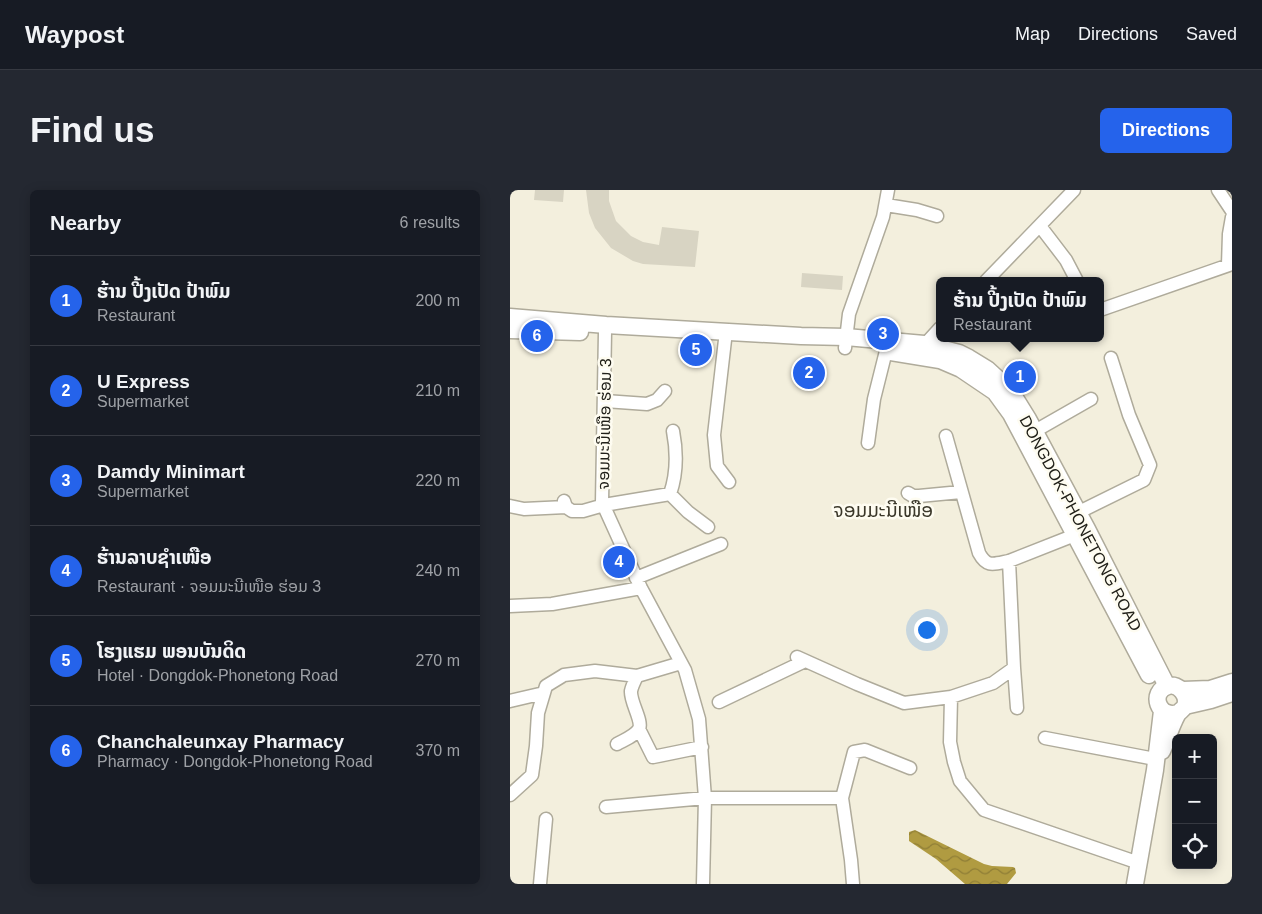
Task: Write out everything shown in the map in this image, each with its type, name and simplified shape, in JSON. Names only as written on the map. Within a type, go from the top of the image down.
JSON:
[{"type":"main road","name":"DONGDOK-PHONETONG ROAD","points":[[510,317],[606,325],[801,336],[846,342],[886,351],[920,350],[959,353],[987,369],[1015,398],[1035,431],[1072,515],[1075,535],[1152,681],[1172,700]]},
{"type":"main road","name":"DONGDOK-PHONETONG ROAD","points":[[510,330],[533,332],[606,332],[800,343],[886,342],[920,350],[961,369],[995,392],[1011,414],[1072,515],[1172,700]]},
{"type":"main road","points":[[1172,700],[1232,682]]},
{"type":"main road","points":[[1172,700],[1211,700],[1232,693]]},
{"type":"main road","points":[[1135,884],[1155,764],[1172,700]]},
{"type":"street","points":[[846,342],[849,314],[884,217],[888,190]]},
{"type":"street","points":[[990,277],[1074,190]]},
{"type":"street","points":[[1218,190],[1232,211]]},
{"type":"street","points":[[886,205],[917,210],[938,216]]},
{"type":"street","points":[[1104,309],[1230,264],[1229,234],[1232,217]]},
{"type":"street","points":[[1040,226],[1066,260],[1075,277]]},
{"type":"street","name":"ຈອມມະນີເໜືອ ຮ່ອມ 3","points":[[606,332],[604,505],[638,583],[685,670],[699,719],[705,798],[703,884]]},
{"type":"street","points":[[920,350],[936,332]]},
{"type":"street","points":[[725,340],[714,435],[717,466],[729,482]]},
{"type":"street","points":[[868,443],[874,399],[886,351]]},
{"type":"street","points":[[1072,515],[1144,480],[1150,465],[1129,414],[1111,358]]},
{"type":"street","points":[[605,401],[647,404],[657,400],[665,390]]},
{"type":"street","points":[[1035,431],[1091,399]]},
{"type":"street","points":[[670,494],[675,482],[676,460],[673,430]]},
{"type":"street","points":[[946,436],[979,552],[984,561],[988,564],[1009,561],[1075,535]]},
{"type":"street","points":[[908,493],[913,496],[919,496],[962,492]]},
{"type":"street","points":[[510,506],[524,510],[565,504],[572,511],[583,511],[604,505],[670,494]]},
{"type":"street","points":[[670,494],[688,512],[708,527]]},
{"type":"street","points":[[510,606],[552,604],[638,583],[721,544]]},
{"type":"street","points":[[1009,561],[1017,708]]},
{"type":"street","points":[[719,702],[801,659],[904,703],[951,697],[993,683],[1014,668]]},
{"type":"street","points":[[510,795],[532,775],[538,712],[546,686],[564,675],[595,671],[637,676],[681,662]]},
{"type":"street","points":[[617,744],[633,735],[639,729],[640,723],[633,705],[631,690],[637,676]]},
{"type":"street","points":[[510,701],[544,693]]},
{"type":"street","points":[[951,697],[950,742],[954,762],[960,781],[984,810],[1139,863]]},
{"type":"street","points":[[639,729],[654,758],[702,747]]},
{"type":"street","points":[[1044,738],[1155,764]]},
{"type":"street","points":[[853,884],[852,860],[842,798],[854,752],[864,750],[910,768]]},
{"type":"street","points":[[606,807],[705,798],[842,798]]},
{"type":"street","points":[[540,884],[546,819]]},
{"type":"water","points":[[915,830],[984,864],[1013,867],[1016,873],[1007,884],[965,884],[936,859],[909,841],[909,832]]},
{"type":"building","points":[[535,190],[564,190],[563,202],[534,200]]},
{"type":"building","points":[[586,190],[609,190],[609,201],[616,221],[631,236],[643,242],[659,245],[662,227],[699,231],[695,267],[643,264],[633,261],[611,248],[595,228],[589,213]]},
{"type":"building","points":[[802,273],[843,276],[842,290],[801,287]]},
{"type":"place","name":"Damdy Minimart","points":[[883,334]]},
{"type":"place","name":"Chanchaleunxay Pharmacy","points":[[537,336]]},
{"type":"place","name":"ໂຮງແຮມ ພອນບັນດິດ","points":[[696,350]]},
{"type":"place","name":"U Express","points":[[809,373]]},
{"type":"place","name":"ຮ້ານ ປີ້ງເປັດ ປ້າພົມ","points":[[1020,377]]},
{"type":"place","name":"ຮ້ານລາບຊຳເໜືອ","points":[[619,562]]},
{"type":"district","name":"ຈອມມະນີເໜືອ","points":[[883,510]]}]
